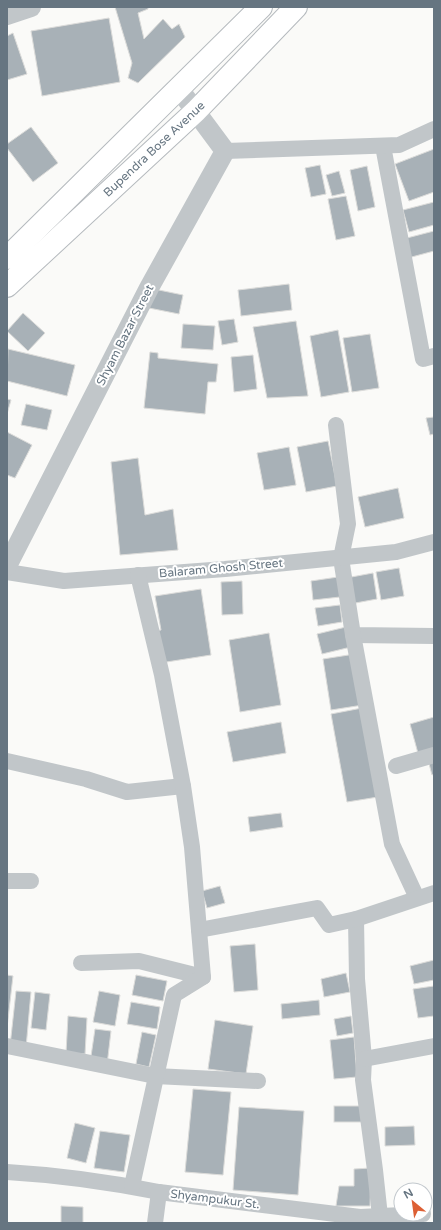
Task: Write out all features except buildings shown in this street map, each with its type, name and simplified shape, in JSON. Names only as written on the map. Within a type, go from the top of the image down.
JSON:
[{"type":"main road","name":"Bupendra Bose Avenue","points":[[7,258],[261,7]]},
{"type":"main road","name":"Bupendra Bose Avenue","points":[[7,286],[196,111],[296,7]]},
{"type":"street","points":[[7,15],[31,7]]},
{"type":"street","points":[[179,89],[225,151],[400,145],[434,129]]},
{"type":"street","points":[[383,146],[423,359],[434,356]]},
{"type":"street","name":"Shyam Bazar Street","points":[[7,566],[149,288],[225,151]]},
{"type":"street","points":[[336,425],[348,524],[341,558],[353,635],[392,844],[417,898]]},
{"type":"street","name":"Balaram Ghosh Street","points":[[7,572],[64,581],[225,569],[341,558],[396,552],[434,542]]},
{"type":"street","points":[[138,575],[162,675],[183,786],[192,847],[203,977]]},
{"type":"street","points":[[353,635],[434,636]]},
{"type":"street","points":[[396,766],[434,755]]},
{"type":"street","points":[[7,761],[86,779],[128,792],[183,786]]},
{"type":"street","points":[[7,881],[31,882]]},
{"type":"street","points":[[198,930],[318,908],[328,925],[356,919],[434,893]]},
{"type":"street","points":[[356,919],[357,979],[364,1059],[363,1080],[380,1216]]},
{"type":"street","points":[[82,963],[139,961],[203,977]]},
{"type":"street","points":[[132,1186],[174,995],[203,977]]},
{"type":"street","points":[[7,1046],[155,1076],[258,1081]]},
{"type":"street","points":[[364,1059],[434,1046]]},
{"type":"street","name":"Shyampukur St.","points":[[7,1172],[48,1174],[132,1186],[303,1217],[393,1215]]},
{"type":"street","points":[[155,1223],[159,1192]]}]
